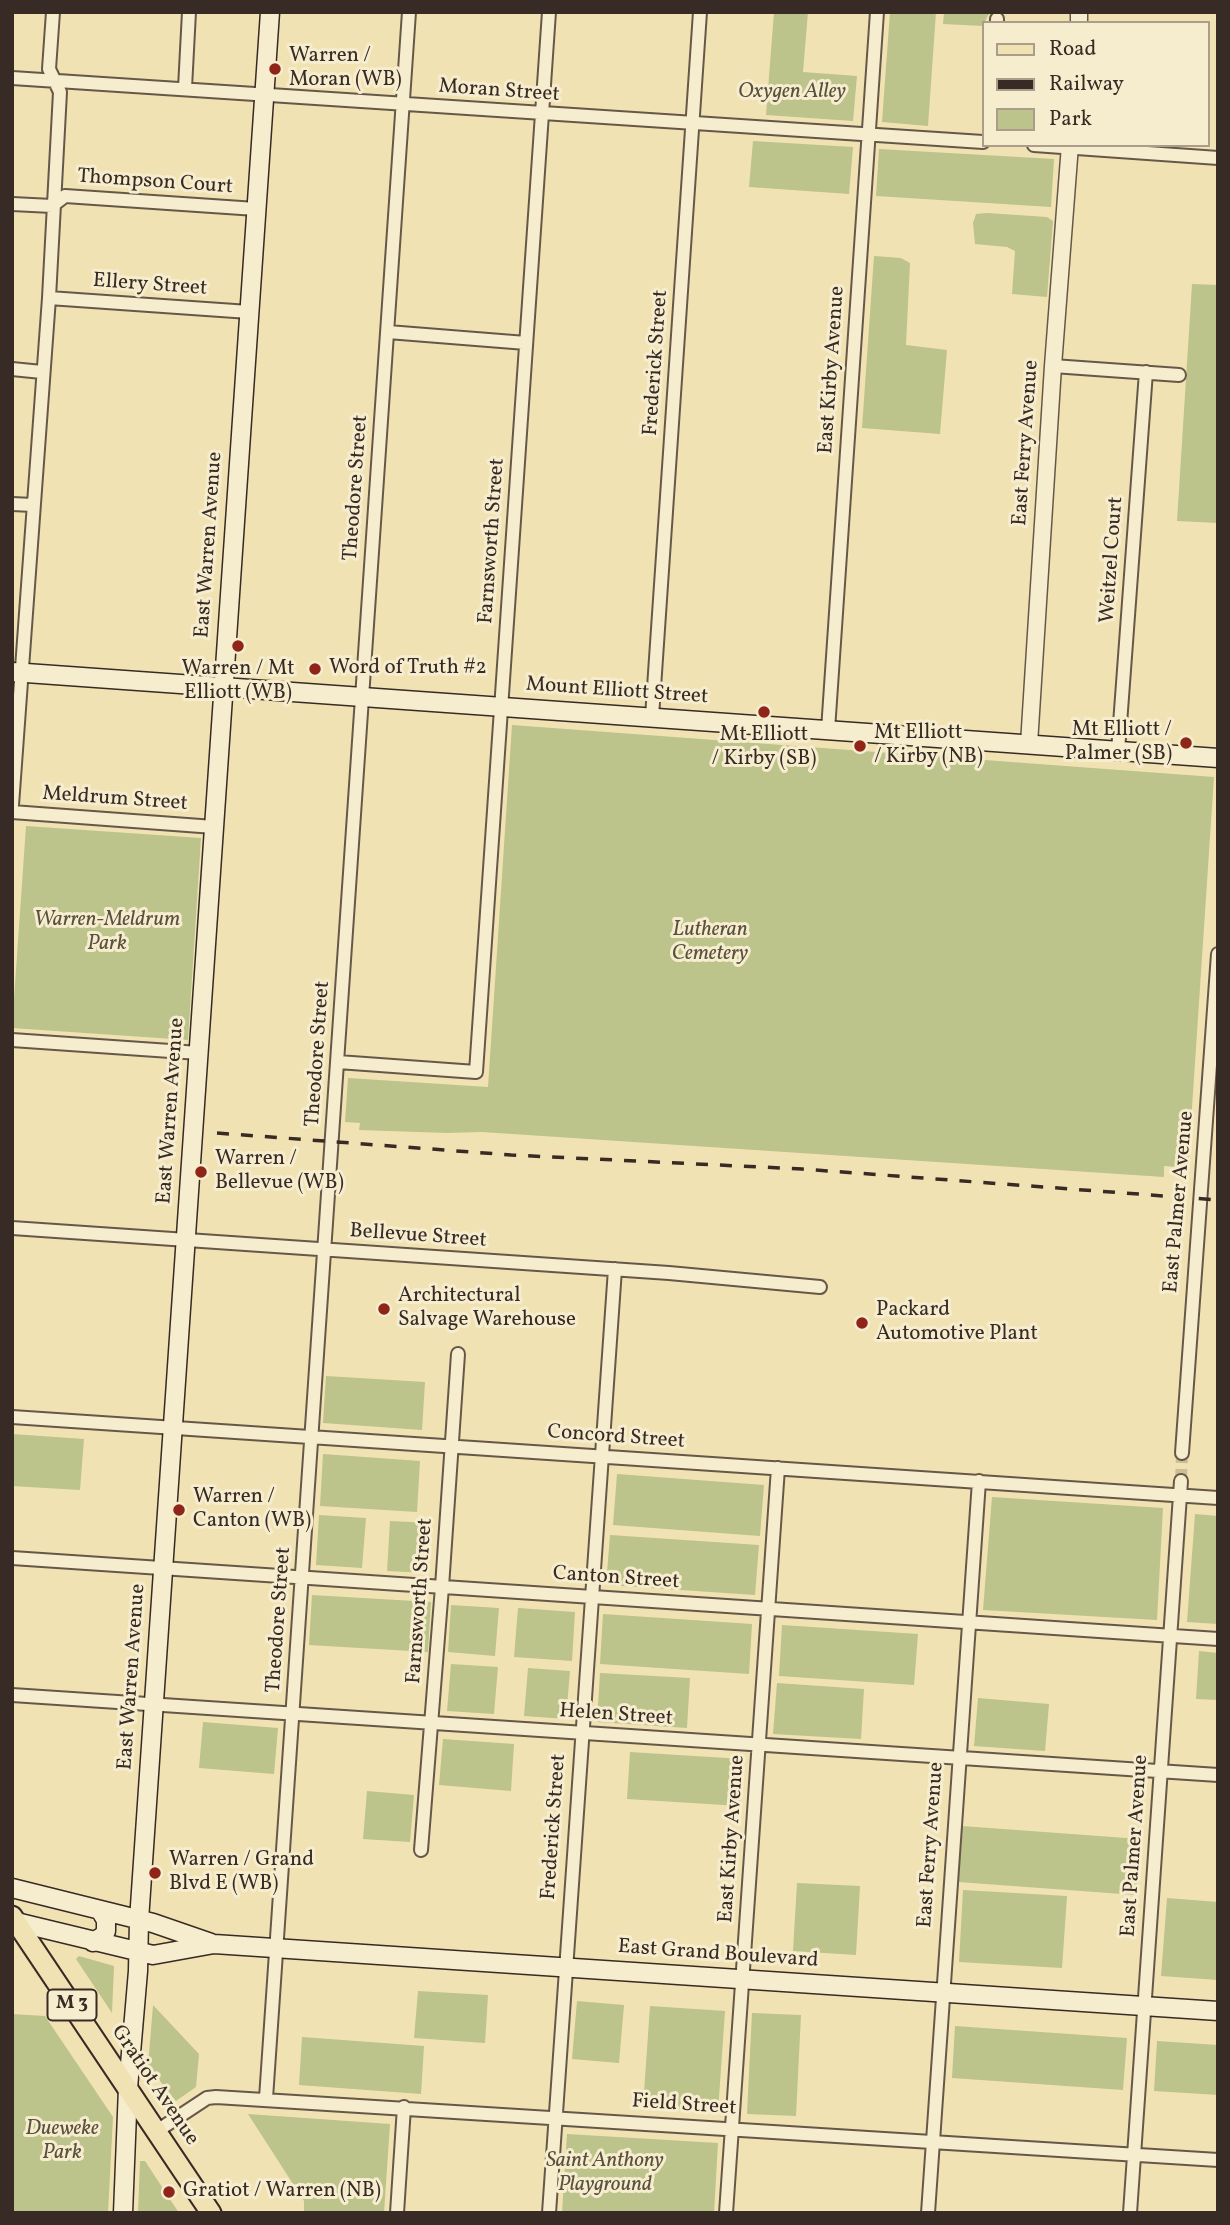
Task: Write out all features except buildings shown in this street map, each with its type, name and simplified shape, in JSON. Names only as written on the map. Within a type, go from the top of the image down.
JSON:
[{"type":"main road","name":"East Warren Avenue","points":[[123,2213],[139,1920],[270,12]]},
{"type":"main road","name":"Mount Elliott Street","points":[[17,672],[1218,758]]},
{"type":"main road","name":"East Grand Boulevard","points":[[12,1888],[139,1920],[214,1944]]},
{"type":"main road","points":[[93,1942],[106,1931],[106,1920],[100,1910]]},
{"type":"main road","name":"East Grand Boulevard","points":[[14,1920],[153,1955],[214,1944],[1218,2011]]},
{"type":"main road","name":"Gratiot Avenue","points":[[14,1920],[211,2213]]},
{"type":"street","points":[[12,805],[17,672],[49,298],[60,92],[49,69],[53,12]]},
{"type":"street","points":[[185,88],[189,12]]},
{"type":"street","name":"Theodore Street","points":[[266,2098],[409,12]]},
{"type":"street","name":"Farnsworth Street","points":[[338,1062],[476,1072],[549,12]]},
{"type":"street","name":"Frederick Street","points":[[652,717],[700,12]]},
{"type":"street","name":"East Kirby Avenue","points":[[828,730],[877,12]]},
{"type":"street","name":"Moran Street","points":[[12,78],[982,142]]},
{"type":"street","name":"East Ferry Avenue","points":[[1029,744],[1070,147]]},
{"type":"street","points":[[1082,147],[1218,158]]},
{"type":"street","name":"Thompson Court","points":[[12,204],[52,206],[65,196],[256,209]]},
{"type":"street","name":"Ellery Street","points":[[49,298],[249,312]]},
{"type":"street","points":[[388,332],[526,343]]},
{"type":"street","points":[[1053,366],[1180,375]]},
{"type":"street","points":[[12,369],[42,372]]},
{"type":"street","name":"Weitzel Court","points":[[1118,751],[1146,372]]},
{"type":"street","points":[[12,504],[33,505]]},
{"type":"street","name":"Meldrum Street","points":[[12,812],[214,827]]},
{"type":"street","name":"East Palmer Avenue","points":[[1182,1453],[1218,954]]},
{"type":"street","points":[[12,1040],[199,1052]]},
{"type":"street","name":"Bellevue Street","points":[[12,1228],[615,1269],[820,1287]]},
{"type":"street","name":"Frederick Street","points":[[548,2213],[615,1269]]},
{"type":"street","name":"Farnsworth Street","points":[[421,1850],[458,1354]]},
{"type":"street","name":"Concord Street","points":[[12,1417],[1218,1498]]},
{"type":"street","name":"East Kirby Avenue","points":[[726,2213],[778,1468]]},
{"type":"street","name":"East Ferry Avenue","points":[[928,2213],[979,1481]]},
{"type":"street","name":"East Palmer Avenue","points":[[1130,2213],[1181,1482]]},
{"type":"street","name":"Canton Street","points":[[12,1558],[1218,1639]]},
{"type":"street","name":"Helen Street","points":[[12,1695],[1218,1775]]},
{"type":"street","name":"Field Street","points":[[157,2131],[207,2098],[266,2098],[1218,2160]]},
{"type":"street","points":[[397,2213],[404,2107]]},
{"type":"green space","name":"Oxygen Alley","points":[[774,12],[808,12],[803,72],[857,76],[853,121],[766,115]]},
{"type":"green space","points":[[890,12],[936,12],[928,126],[882,122]]},
{"type":"green space","points":[[944,12],[994,12],[982,21],[982,26],[943,24]]},
{"type":"green space","points":[[753,141],[853,147],[849,194],[749,187]]},
{"type":"green space","points":[[879,149],[1054,159],[1051,207],[876,196]]},
{"type":"green space","points":[[976,214],[1047,217],[1053,221],[1047,297],[1012,294],[1015,251],[1007,247],[975,244],[973,223]]},
{"type":"green space","points":[[874,256],[901,258],[910,263],[906,345],[947,350],[940,434],[862,428]]},
{"type":"green space","points":[[1192,284],[1218,285],[1218,523],[1177,521]]},
{"type":"green space","name":"Lutheran Cemetery","points":[[512,725],[1214,777],[1188,1168],[1164,1166],[1164,1177],[482,1132],[359,1130],[360,1123],[345,1122],[348,1078],[488,1087]]},
{"type":"green space","name":"Warren-Meldrum Park","points":[[26,826],[201,838],[188,1040],[12,1028]]},
{"type":"green space","points":[[326,1376],[425,1382],[422,1430],[323,1423]]},
{"type":"green space","points":[[12,1434],[84,1439],[80,1490],[12,1486]]},
{"type":"green space","points":[[323,1454],[420,1461],[417,1512],[320,1506]]},
{"type":"green space","points":[[617,1474],[764,1485],[760,1536],[613,1525]]},
{"type":"green space","points":[[992,1497],[1163,1508],[1157,1620],[983,1610]]},
{"type":"green space","points":[[1195,1514],[1218,1516],[1218,1624],[1187,1622]]},
{"type":"green space","points":[[319,1515],[366,1518],[362,1568],[316,1565]]},
{"type":"green space","points":[[390,1521],[431,1523],[428,1573],[387,1571]]},
{"type":"green space","points":[[610,1535],[759,1545],[755,1595],[606,1585]]},
{"type":"green space","points":[[312,1595],[431,1602],[428,1652],[309,1645]]},
{"type":"green space","points":[[451,1605],[499,1608],[495,1656],[448,1652]]},
{"type":"green space","points":[[518,1608],[575,1612],[572,1661],[514,1657]]},
{"type":"green space","points":[[603,1614],[752,1624],[749,1674],[600,1664]]},
{"type":"green space","points":[[782,1625],[918,1634],[914,1685],[779,1676]]},
{"type":"green space","points":[[1199,1651],[1218,1653],[1218,1700],[1196,1699]]},
{"type":"green space","points":[[451,1664],[498,1667],[494,1714],[447,1711]]},
{"type":"green space","points":[[528,1668],[570,1671],[566,1719],[524,1716]]},
{"type":"green space","points":[[600,1673],[690,1678],[687,1728],[597,1722]]},
{"type":"green space","points":[[777,1683],[864,1689],[861,1739],[773,1734]]},
{"type":"green space","points":[[978,1698],[1049,1704],[1045,1751],[974,1746]]},
{"type":"green space","points":[[203,1722],[278,1728],[274,1774],[199,1768]]},
{"type":"green space","points":[[443,1739],[514,1744],[511,1791],[439,1785]]},
{"type":"green space","points":[[630,1752],[743,1759],[740,1806],[627,1799]]},
{"type":"green space","points":[[367,1791],[414,1795],[410,1842],[363,1839]]},
{"type":"green space","points":[[962,1826],[1140,1839],[1136,1895],[958,1882]]},
{"type":"green space","points":[[797,1883],[860,1886],[856,1955],[793,1951]]},
{"type":"green space","points":[[963,1890],[1067,1896],[1062,1968],[959,1962]]},
{"type":"green space","points":[[1167,1898],[1218,1902],[1218,1980],[1161,1976]]},
{"type":"green space","points":[[79,1956],[114,1966],[112,2013],[76,1959]]},
{"type":"green space","points":[[418,1991],[488,1995],[485,2043],[414,2038]]},
{"type":"green space","points":[[577,2001],[624,2005],[619,2063],[572,2059]]},
{"type":"green space","points":[[153,2005],[199,2054],[196,2087],[176,2101],[148,2066]]},
{"type":"green space","points":[[650,2006],[725,2011],[718,2112],[643,2107]]},
{"type":"green space","points":[[752,2013],[801,2015],[796,2116],[747,2114]]},
{"type":"green space","name":"Dueweke Park","points":[[12,2014],[45,2016],[113,2117],[108,2213],[12,2213]]},
{"type":"green space","points":[[955,2026],[1127,2038],[1123,2090],[952,2078]]},
{"type":"green space","points":[[302,2037],[424,2046],[421,2094],[299,2085]]},
{"type":"green space","points":[[1157,2041],[1218,2045],[1218,2095],[1154,2091]]},
{"type":"green space","points":[[248,2114],[390,2124],[384,2213],[304,2213],[304,2201]]},
{"type":"green space","name":"Saint Anthony Playground","points":[[567,2134],[718,2143],[714,2213],[562,2213]]},
{"type":"green space","points":[[140,2161],[145,2161],[179,2213],[138,2213]]},
{"type":"tunnel","points":[[1181,1481],[1182,1453]]},
{"type":"railway","points":[[217,1133],[511,1155],[802,1169],[1218,1200]]},
{"type":"place","name":"Warren / Moran (WB)","points":[[275,69]]},
{"type":"place","name":"Warren / Mt Elliott (WB)","points":[[238,646]]},
{"type":"place","name":"Word of Truth #2","points":[[315,669]]},
{"type":"place","name":"Mt Elliott / Kirby (SB)","points":[[764,712]]},
{"type":"place","name":"Mt Elliott / Palmer (SB)","points":[[1186,743]]},
{"type":"place","name":"Mt Elliott / Kirby (NB)","points":[[860,746]]},
{"type":"place","name":"Warren / Bellevue (WB)","points":[[201,1172]]},
{"type":"place","name":"Architectural Salvage Warehouse","points":[[384,1309]]},
{"type":"place","name":"Packard Automotive Plant","points":[[862,1323]]},
{"type":"place","name":"Warren / Canton (WB)","points":[[179,1510]]},
{"type":"place","name":"Warren / Grand Blvd E (WB)","points":[[155,1873]]},
{"type":"place","name":"Gratiot / Warren (NB)","points":[[169,2192]]}]
